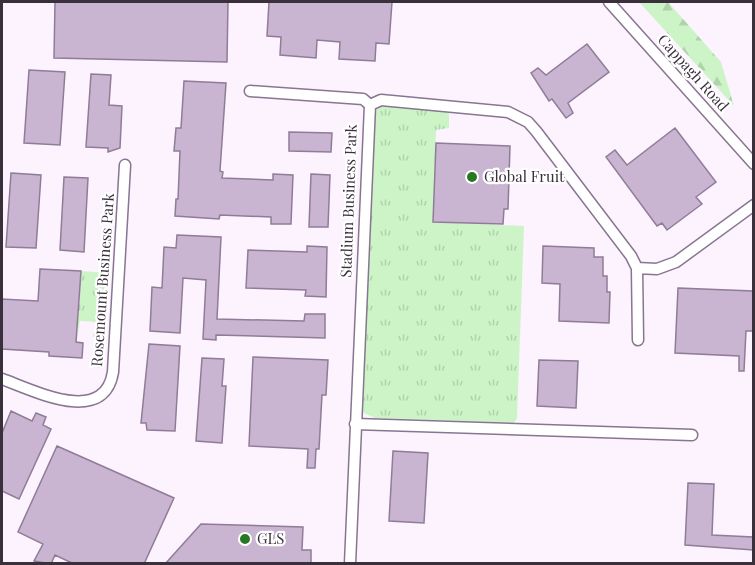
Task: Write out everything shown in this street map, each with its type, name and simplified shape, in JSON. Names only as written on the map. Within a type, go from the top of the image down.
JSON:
[{"type":"street","name":"Cappagh Road","points":[[609,2],[753,164]]},
{"type":"street","points":[[250,91],[363,99],[370,105]]},
{"type":"street","name":"Stadium Business Park","points":[[350,564],[370,105],[381,100],[455,105],[508,112],[522,118],[536,131],[638,268]]},
{"type":"street","name":"Rosemount Business Park","points":[[2,379],[74,402],[96,398],[108,389],[113,372],[125,165]]},
{"type":"street","points":[[638,340],[638,268],[657,269],[670,265],[753,205]]},
{"type":"street","points":[[355,424],[692,435]]},
{"type":"green space","points":[[639,2],[668,2],[721,62],[734,106]]},
{"type":"green space","points":[[384,105],[449,109],[449,128],[436,130],[433,222],[524,226],[517,418],[514,423],[375,418],[364,413],[360,405],[375,111]]},
{"type":"green space","points":[[81,271],[108,273],[103,368],[98,368],[100,338],[93,337],[93,334],[100,335],[101,322],[80,321],[77,340]]},
{"type":"building","points":[[55,2],[228,2],[227,62],[54,58]]},
{"type":"building","points":[[269,2],[392,2],[389,44],[376,43],[375,61],[339,59],[340,42],[317,40],[316,58],[280,55],[281,37],[267,36]]},
{"type":"building","points":[[587,44],[609,72],[568,103],[573,113],[566,118],[552,99],[549,101],[531,73],[538,68],[546,75]]},
{"type":"building","points":[[29,70],[65,72],[60,145],[24,143]]},
{"type":"building","points":[[91,74],[111,75],[109,105],[122,106],[120,148],[108,152],[108,148],[86,147]]},
{"type":"building","points":[[184,81],[226,83],[220,171],[223,172],[222,178],[273,180],[273,174],[293,175],[291,224],[271,224],[271,217],[220,215],[219,219],[175,216],[180,151],[174,151],[176,128],[181,128]]},
{"type":"building","points":[[675,128],[716,182],[696,197],[702,204],[667,230],[662,223],[657,226],[606,157],[615,150],[627,165]]},
{"type":"building","points":[[289,132],[332,133],[331,152],[289,151]]},
{"type":"building","name":"Global Fruit","points":[[436,143],[510,146],[508,209],[504,209],[503,224],[433,222]]},
{"type":"building","points":[[11,173],[41,175],[36,248],[6,247]]},
{"type":"building","points":[[311,174],[330,175],[328,227],[309,227]]},
{"type":"building","points":[[64,177],[88,178],[84,252],[60,250]]},
{"type":"building","points":[[177,235],[221,237],[217,319],[304,321],[305,314],[325,314],[325,338],[216,335],[216,340],[203,339],[206,280],[183,278],[180,333],[150,331],[152,287],[162,288],[164,247],[176,248]]},
{"type":"building","points":[[307,246],[327,247],[326,297],[305,296],[306,290],[246,288],[248,250],[307,252]]},
{"type":"building","points":[[543,246],[594,248],[594,257],[603,257],[603,276],[607,276],[607,292],[610,292],[609,323],[559,321],[560,284],[542,283]]},
{"type":"building","points":[[40,269],[81,271],[76,342],[83,343],[82,358],[49,356],[49,352],[2,349],[2,299],[38,301]]},
{"type":"building","points":[[678,288],[753,291],[753,331],[746,331],[744,371],[739,371],[739,356],[675,353]]},
{"type":"building","points":[[149,344],[180,346],[175,431],[147,430],[146,423],[141,423]]},
{"type":"building","points":[[253,357],[328,360],[326,395],[322,395],[319,449],[316,449],[315,468],[307,468],[308,449],[249,446]]},
{"type":"building","points":[[202,358],[224,359],[222,386],[226,386],[222,443],[196,441]]},
{"type":"building","points":[[539,360],[578,361],[576,408],[537,406]]},
{"type":"building","points":[[11,411],[32,421],[36,413],[46,417],[43,425],[51,429],[19,499],[2,491],[2,433]]},
{"type":"building","points":[[57,446],[174,498],[144,564],[74,564],[55,555],[51,564],[34,561],[43,544],[18,532]]},
{"type":"building","points":[[393,451],[428,453],[424,523],[389,521]]},
{"type":"building","points":[[688,483],[714,484],[712,535],[753,537],[753,550],[685,545]]},
{"type":"building","name":"GLS","points":[[201,524],[303,527],[302,550],[311,550],[311,564],[165,564]]},
{"type":"place","name":"Global Fruit","points":[[472,177]]},
{"type":"place","name":"GLS","points":[[245,539]]}]
